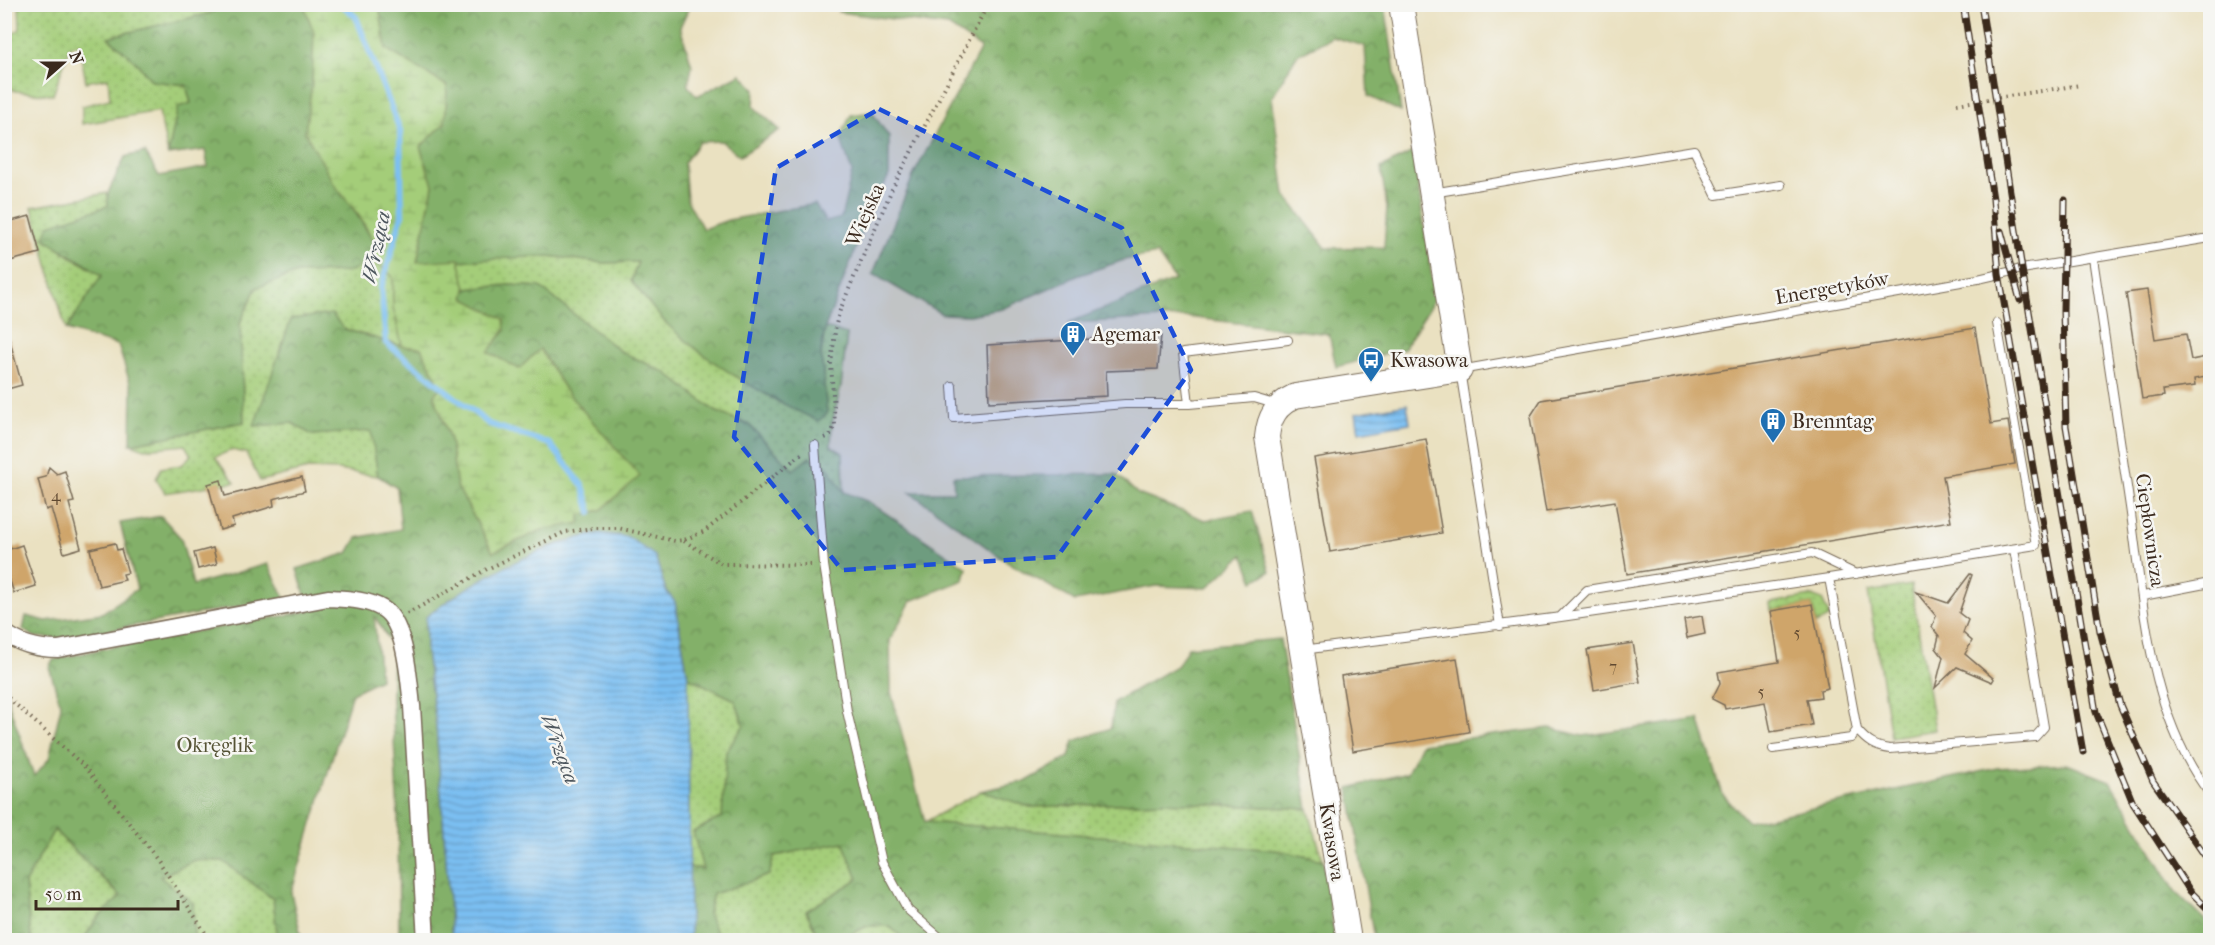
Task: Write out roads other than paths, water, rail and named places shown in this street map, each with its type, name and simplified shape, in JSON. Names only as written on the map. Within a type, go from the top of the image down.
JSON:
[{"type":"street","points":[[1279,405],[1304,393],[1460,370],[1401,4]]},
{"type":"street","name":"Kwasowa","points":[[1279,405],[1273,412],[1268,428],[1268,448],[1349,940]]},
{"type":"street","points":[[4,632],[16,641],[35,648],[71,648],[328,598],[358,600],[385,610],[394,621],[405,655],[412,706],[426,940]]},
{"type":"lane","points":[[1432,193],[1694,150],[1716,195],[1781,185]]},
{"type":"lane","name":"Energetyków","points":[[1460,370],[1978,279],[2022,269],[2211,238]]},
{"type":"lane","name":"Ciepłownicza","points":[[2093,258],[2154,668],[2181,748],[2195,774],[2211,794]]},
{"type":"lane","points":[[1300,650],[1500,626],[2036,545],[1997,323]]},
{"type":"lane","points":[[1189,404],[1183,353],[1288,340]]},
{"type":"lane","points":[[1460,370],[1500,626]]},
{"type":"lane","points":[[952,386],[954,418],[1125,404],[1189,404],[1254,398],[1279,405]]},
{"type":"lane","points":[[815,445],[824,565],[847,711],[882,862],[908,910],[943,940]]},
{"type":"lane","points":[[1829,578],[1857,730],[1865,740],[1877,747],[1890,749],[2036,737],[2044,727],[2014,549]]},
{"type":"lane","points":[[1561,617],[1587,590],[1812,553],[1856,574]]},
{"type":"lane","points":[[2143,596],[2211,583]]},
{"type":"lane","points":[[1773,749],[1851,738],[1857,730]]},
{"type":"water","points":[[1407,404],[1410,423],[1359,432],[1356,413]]},
{"type":"water","points":[[600,533],[628,537],[655,556],[666,591],[675,602],[688,677],[690,940],[452,940],[436,725],[426,651],[426,617],[466,589],[508,565],[554,546]]},
{"type":"waterway","name":"Wrząca","points":[[341,4],[356,17],[400,130],[402,215],[381,288],[386,343],[489,424],[550,444],[583,486],[591,512]]},
{"type":"railway","points":[[1963,4],[1993,199],[1999,274],[2083,752]]},
{"type":"railway","points":[[1981,4],[2022,269],[2096,712],[2133,803],[2190,891],[2210,911]]},
{"type":"railway","points":[[2065,200],[2063,311],[2066,426],[2100,631],[2120,705],[2153,781],[2210,863]]},
{"type":"railway","points":[[2001,231],[2020,300]]},
{"type":"place","name":"Agemar","points":[[1073,357]]},
{"type":"place","name":"Kwasowa","points":[[1371,383]]},
{"type":"place","name":"Brenntag","points":[[1773,444]]},
{"type":"park label","name":"Okręglik","points":[[215,745]]}]
